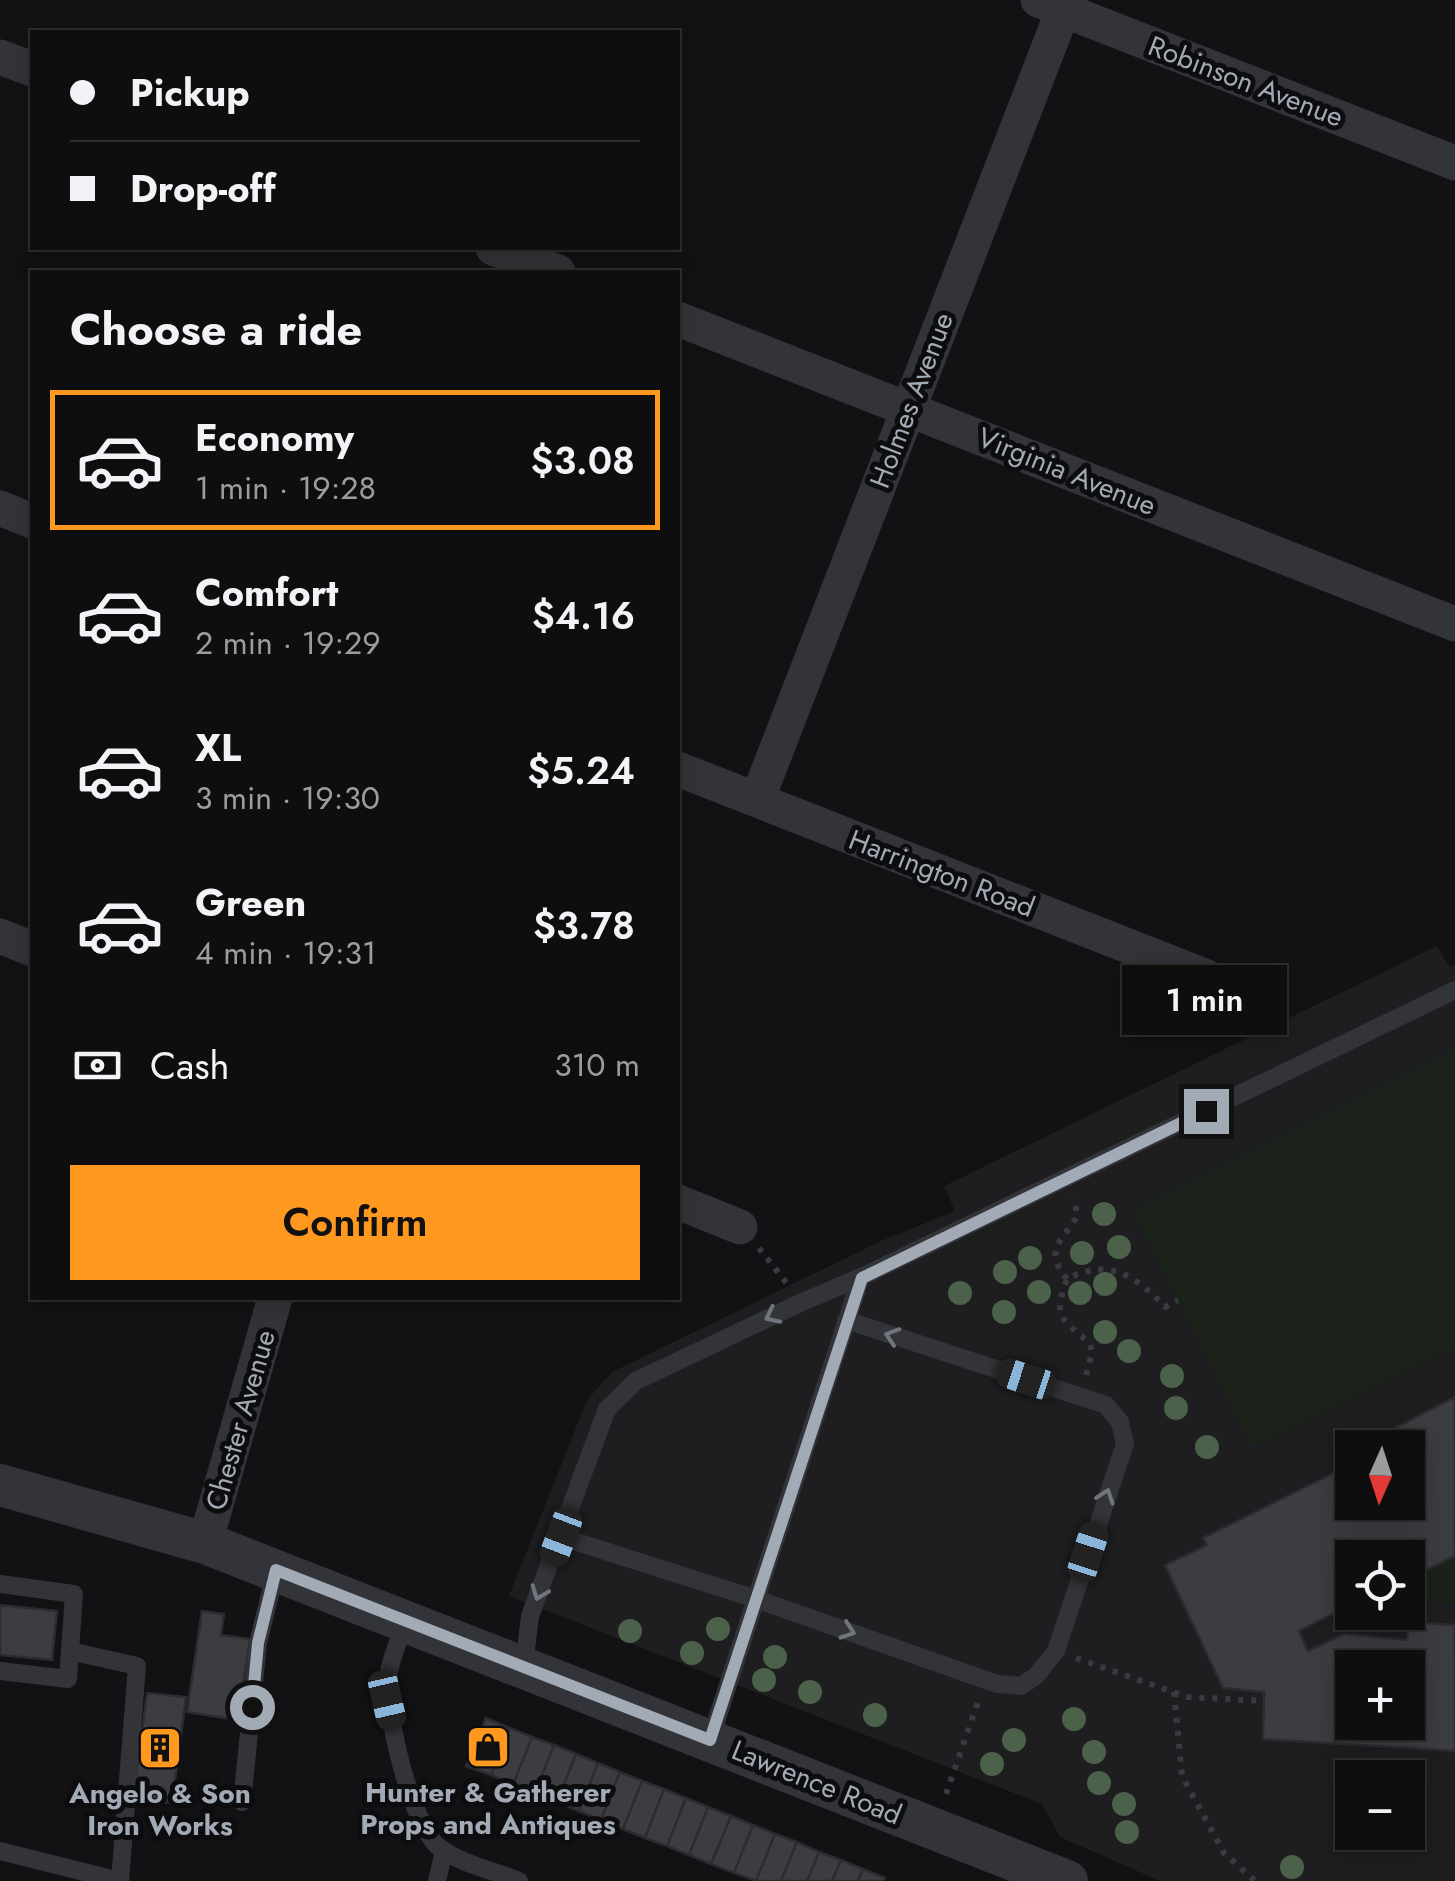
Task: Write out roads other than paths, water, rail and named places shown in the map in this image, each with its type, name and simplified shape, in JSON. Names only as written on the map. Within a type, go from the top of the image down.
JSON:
[{"type":"street","name":"Robinson Avenue","points":[[1056,3],[1455,162]]},
{"type":"street","name":"Holmes Avenue","points":[[757,800],[908,408],[1056,3]]},
{"type":"street","points":[[0,57],[30,69]]},
{"type":"street","points":[[498,250],[553,270]]},
{"type":"street","name":"Virginia Avenue","points":[[680,320],[1455,624]]},
{"type":"street","points":[[0,508],[30,520]]},
{"type":"street","name":"Harrington Road","points":[[680,770],[1207,976]]},
{"type":"street","points":[[0,936],[30,947]]},
{"type":"street","points":[[680,1203],[740,1227]]},
{"type":"street","name":"Chester Avenue","points":[[205,1543],[274,1300]]},
{"type":"street","name":"Lawrence Road","points":[[0,1485],[205,1543],[1068,1881]]},
{"type":"lane","points":[[524,1666],[530,1616],[607,1409],[636,1381],[862,1278],[1455,990]]},
{"type":"lane","points":[[710,1740],[862,1278]]},
{"type":"lane","points":[[561,1537],[756,1599],[986,1680],[1022,1686],[1036,1676],[1056,1651],[1124,1444],[1120,1422],[1106,1405],[846,1320]]},
{"type":"lane","points":[[242,1802],[258,1643],[276,1570]]},
{"type":"lane","points":[[0,1584],[74,1594],[68,1679],[0,1672]]},
{"type":"lane","points":[[406,1620],[391,1662],[387,1700],[403,1769],[424,1828],[444,1851],[519,1881]]},
{"type":"lane","points":[[0,1851],[120,1881],[137,1666],[70,1652]]},
{"type":"lane","points":[[436,1881],[444,1851]]},
{"type":"place","name":"Hunter & Gatherer Props and Antiques","points":[[488,1747]]},
{"type":"place","name":"Angelo & Son Iron Works","points":[[160,1748]]}]
